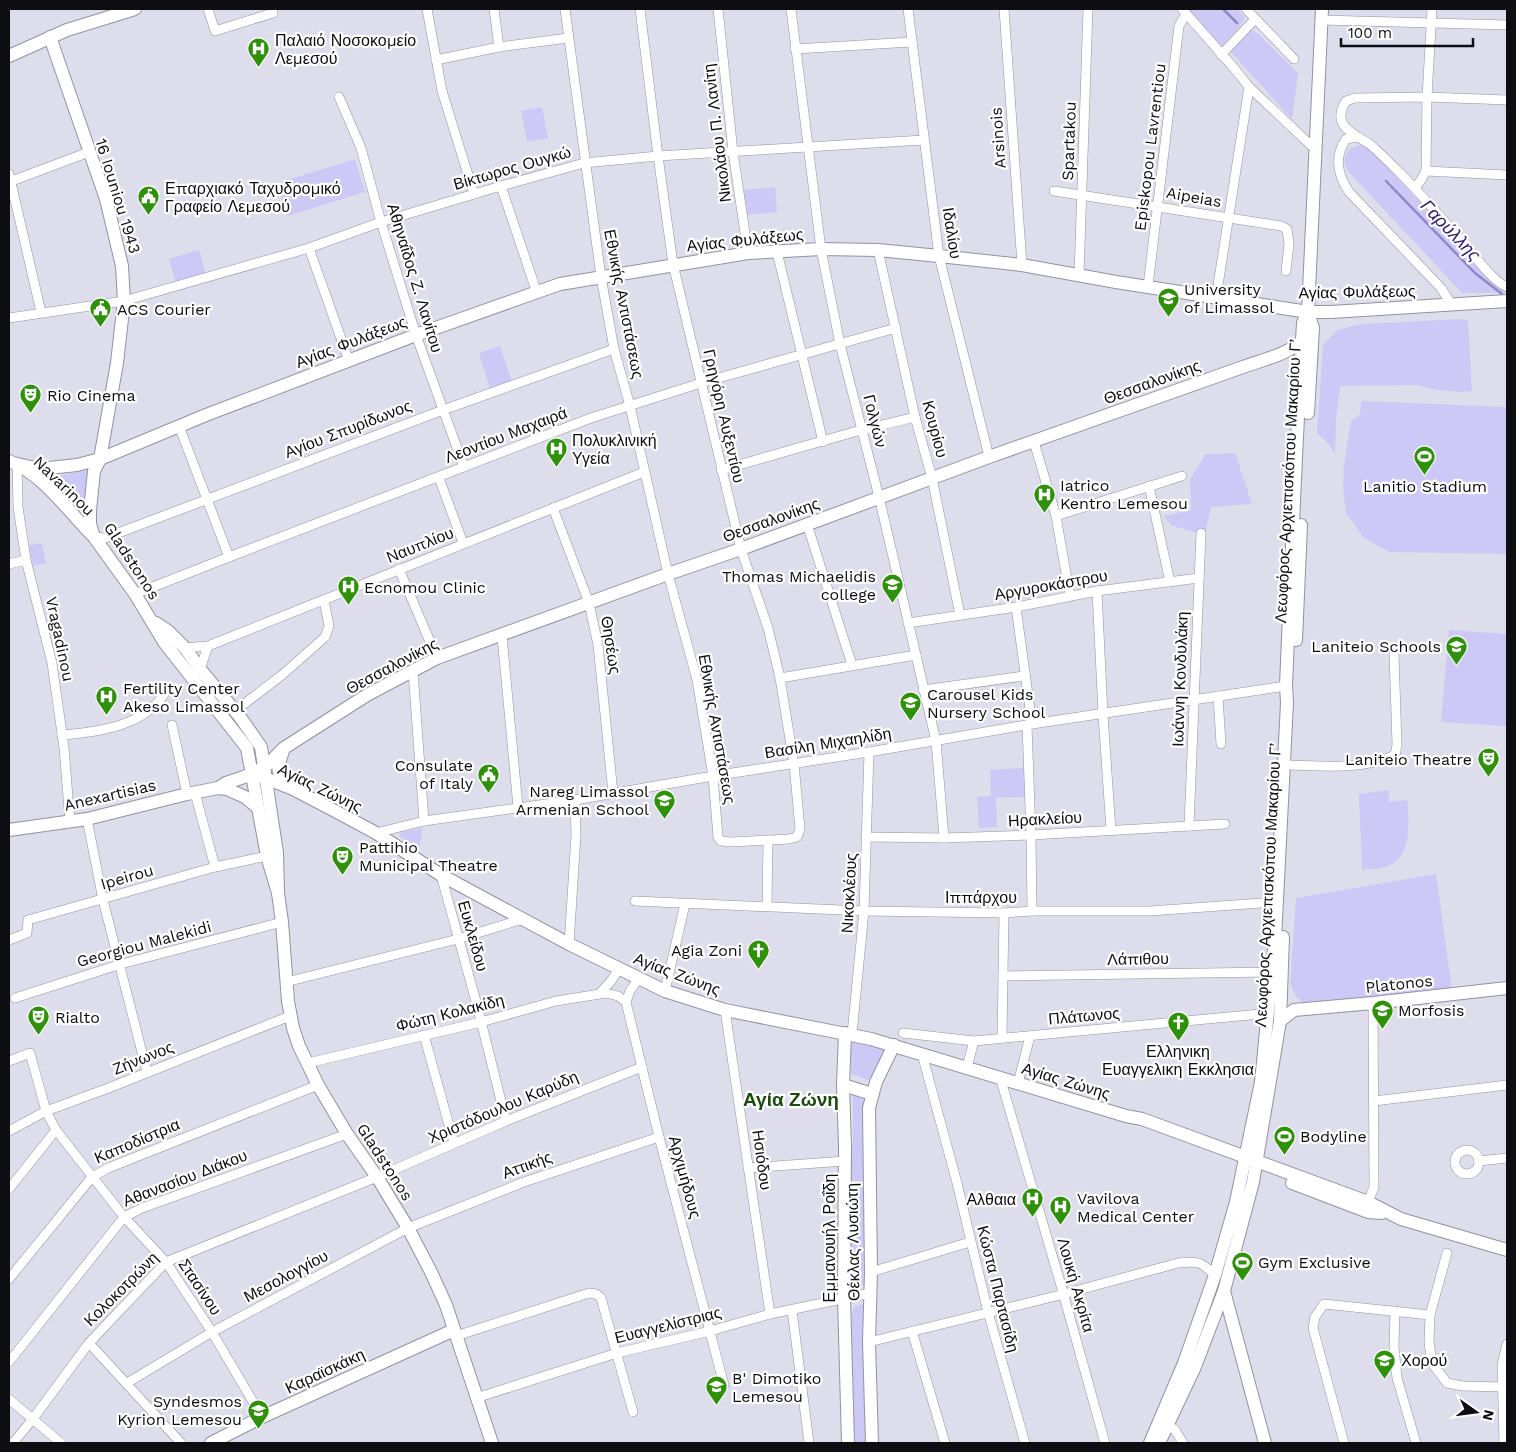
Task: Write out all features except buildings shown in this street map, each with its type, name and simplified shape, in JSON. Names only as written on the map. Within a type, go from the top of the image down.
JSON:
[{"type":"main road","points":[[9,56],[50,37],[135,9]]},
{"type":"main road","name":"Λεωφόρος Αρχιεπισκόπου Μακαρίου Γ’","points":[[1150,1443],[1184,1363],[1215,1275],[1236,1202],[1250,1163],[1261,1082],[1277,902],[1287,703],[1286,686],[1314,328],[1308,312],[1310,233],[1322,14]]},
{"type":"main road","name":"16 Iouniou 1943","points":[[50,37],[106,199],[122,266],[124,301],[116,369],[100,459]]},
{"type":"main road","name":"Αγίας Φυλάξεως","points":[[13,463],[36,468],[55,468],[100,459],[179,426],[416,335],[560,284],[748,253],[821,249],[878,250],[939,256],[1022,266],[1308,312],[1507,301]]},
{"type":"main road","name":"Λεωφόρος Αρχιεπισκόπου Μακαρίου Γ’","points":[[1160,1443],[1194,1369],[1224,1291],[1280,1021],[1292,703],[1301,364],[1303,323],[1308,312]]},
{"type":"main road","name":"Θεσσαλονίκης","points":[[265,767],[284,748],[367,695],[437,658],[1284,352],[1302,341]]},
{"type":"main road","points":[[1284,352],[1294,357],[1301,364]]},
{"type":"main road","name":"Gladstonos","points":[[100,459],[94,471],[90,510],[90,524],[94,537],[135,594],[164,642],[244,742],[249,755],[253,779],[264,806],[277,853],[278,893],[286,982],[290,1016],[299,1046],[318,1085],[347,1134],[377,1177],[408,1228],[431,1272],[455,1333],[492,1443]]},
{"type":"main road","name":"Navarinou","points":[[13,463],[43,484],[94,537]]},
{"type":"main road","name":"Gladstonos","points":[[151,620],[168,631],[185,648],[255,736],[261,748],[267,780],[264,806],[267,856],[278,893]]},
{"type":"main road","points":[[261,748],[275,750],[284,748],[278,771],[280,778],[293,790]]},
{"type":"main road","name":"Anexartisias","points":[[9,830],[87,819],[191,793],[223,789],[226,782],[253,779],[265,767]]},
{"type":"main road","name":"Αγίας Ζώνης","points":[[253,779],[267,780],[293,790],[376,833],[441,875],[522,919],[665,991],[725,1010],[894,1045],[1126,1116],[1142,1119],[1368,1212],[1390,1213]]},
{"type":"main road","points":[[223,789],[264,806],[275,792],[279,790],[293,790]]},
{"type":"main road","name":"Platonos","points":[[1294,1010],[1507,988]]},
{"type":"main road","points":[[1280,1021],[1294,1010],[1281,998]]},
{"type":"main road","name":"Εμμανουήλ Ροΐδη","points":[[848,1034],[843,1085],[845,1160],[844,1298],[848,1443]]},
{"type":"main road","name":"Θέκλας Λυσιώτη","points":[[872,1443],[869,1342],[871,1293],[869,1108],[872,1094],[894,1045]]},
{"type":"main road","points":[[843,1085],[872,1094]]},
{"type":"main road","name":"Αγίας Ζώνης","points":[[1250,1163],[1368,1202],[1390,1213],[1450,1234],[1507,1250]]},
{"type":"main road","points":[[1224,1291],[1265,1443]]},
{"type":"main road","points":[[1210,1328],[1226,1326],[1236,1336]]},
{"type":"main road","name":"Καραϊσκάκη","points":[[211,1443],[262,1418],[455,1333]]},
{"type":"street","points":[[208,9],[215,31],[273,13],[272,9]]},
{"type":"street","points":[[427,9],[442,91],[474,194]]},
{"type":"street","points":[[494,9],[499,47]]},
{"type":"street","name":"Εθνικής Αντιστάσεως","points":[[565,9],[600,277],[614,349],[630,406],[668,574],[697,680],[713,776],[718,836],[721,841],[731,842],[768,840]]},
{"type":"street","name":"Γρηγόρη Αυξεντίου","points":[[640,9],[673,264],[741,549],[768,628],[780,678],[794,764],[800,826],[799,834],[794,838],[768,840]]},
{"type":"street","name":"Νικολάου Π. Λανίτη","points":[[718,9],[734,152],[748,253]]},
{"type":"street","name":"Γολγών","points":[[790,9],[821,249],[840,344],[879,497],[936,740],[944,838]]},
{"type":"street","name":"Ιδαλίου","points":[[908,9],[939,256],[989,457]]},
{"type":"street","name":"Arsinois","points":[[1004,9],[1022,266]]},
{"type":"street","name":"Spartakou","points":[[1079,275],[1088,9]]},
{"type":"street","points":[[1246,9],[1294,59]]},
{"type":"street","points":[[1415,188],[1426,171],[1427,97],[1432,9]]},
{"type":"street","points":[[1184,11],[1249,87],[1316,150]]},
{"type":"street","name":"Episkopou Lavrentiou","points":[[1148,286],[1180,26],[1184,11]]},
{"type":"street","points":[[1322,14],[1431,22],[1507,25]]},
{"type":"street","points":[[1222,55],[1255,19]]},
{"type":"street","points":[[436,60],[499,47],[568,38]]},
{"type":"street","points":[[795,49],[912,42]]},
{"type":"street","points":[[1216,298],[1249,87]]},
{"type":"street","name":"Αθηναΐδος Ζ. Λανίτου","points":[[339,96],[361,148],[381,222],[416,335],[464,467]]},
{"type":"street","points":[[1507,100],[1427,97],[1350,99],[1343,106],[1341,113],[1347,129],[1373,147],[1415,188],[1490,273],[1507,287]]},
{"type":"street","points":[[1357,137],[1346,139],[1340,148],[1340,179],[1349,192],[1441,288],[1451,304]]},
{"type":"street","name":"Βίκτωρος Ουγκώ","points":[[9,318],[124,301],[309,248],[381,222],[584,163],[658,156],[924,140]]},
{"type":"street","points":[[41,312],[10,179],[89,152]]},
{"type":"street","points":[[1426,171],[1507,175]]},
{"type":"street","points":[[501,186],[536,293]]},
{"type":"street","name":"Aipeias","points":[[1054,191],[1281,226],[1287,229],[1289,244],[1286,271]]},
{"type":"street","points":[[309,248],[349,361]]},
{"type":"street","name":"Κουρίου","points":[[878,250],[915,418],[932,478],[960,615]]},
{"type":"street","points":[[777,252],[823,442]]},
{"type":"street","name":"Λεοντίου Μαχαιρά","points":[[135,594],[573,425],[701,383],[896,328]]},
{"type":"street","name":"Αγίου Σπυρίδωνος","points":[[94,537],[105,538],[443,410],[614,349]]},
{"type":"street","points":[[721,470],[861,430],[915,418]]},
{"type":"street","points":[[179,426],[229,557]]},
{"type":"street","points":[[1034,442],[1056,516],[1070,596]]},
{"type":"street","name":"Vragadinou","points":[[13,463],[13,507],[52,663],[62,735],[70,822]]},
{"type":"street","name":"Ναυπλίου","points":[[185,648],[208,646],[644,472]]},
{"type":"street","points":[[1056,516],[1182,476]]},
{"type":"street","points":[[439,478],[464,543]]},
{"type":"street","points":[[1149,486],[1170,582]]},
{"type":"street","name":"Θησέως","points":[[553,508],[589,603],[598,645],[613,793]]},
{"type":"street","points":[[807,524],[852,665]]},
{"type":"street","name":"Ιωάννη Κονδυλάκη","points":[[1189,826],[1200,533]]},
{"type":"street","points":[[9,564],[26,560]]},
{"type":"street","points":[[399,569],[437,658]]},
{"type":"street","name":"Αργυροκάστρου","points":[[908,623],[1016,607],[1097,591],[1199,578]]},
{"type":"street","points":[[1097,591],[1111,831]]},
{"type":"street","points":[[235,710],[282,675],[325,637],[330,626],[324,600]]},
{"type":"street","points":[[1016,607],[1029,724],[1032,911]]},
{"type":"street","points":[[502,636],[518,807]]},
{"type":"street","points":[[200,669],[208,646]]},
{"type":"street","points":[[1290,765],[1344,767],[1386,760],[1395,755],[1397,745],[1394,654]]},
{"type":"street","points":[[780,678],[916,655]]},
{"type":"street","points":[[413,671],[424,821]]},
{"type":"street","points":[[924,690],[1024,676]]},
{"type":"street","name":"Βασίλη Μιχαηλίδη","points":[[376,833],[424,821],[575,800],[1029,724],[1286,686]]},
{"type":"street","points":[[62,735],[121,726],[130,722],[162,699],[166,691]]},
{"type":"street","points":[[1218,696],[1222,744]]},
{"type":"street","points":[[172,725],[191,793],[215,867]]},
{"type":"street","name":"Νικοκλέους","points":[[848,1034],[864,911],[869,752]]},
{"type":"street","points":[[569,944],[576,835],[575,800]]},
{"type":"street","points":[[87,819],[103,900],[121,964],[147,1072]]},
{"type":"street","name":"Ηρακλείου","points":[[867,837],[944,838],[1031,835],[1225,824]]},
{"type":"street","points":[[767,906],[768,840]]},
{"type":"street","name":"Ipeirou","points":[[9,940],[27,933],[28,920],[215,867],[267,856]]},
{"type":"street","name":"Ευκλείδου","points":[[441,875],[506,1121]]},
{"type":"street","name":"Ιππάρχου","points":[[635,901],[864,911],[1004,913],[1032,911],[1150,911],[1277,902]]},
{"type":"street","points":[[665,991],[685,904]]},
{"type":"street","points":[[1002,1038],[1004,913]]},
{"type":"street","points":[[286,982],[458,939],[522,919]]},
{"type":"street","name":"Georgiou Malekidi","points":[[15,998],[121,964],[282,922]]},
{"type":"street","points":[[600,993],[612,981],[619,969]]},
{"type":"street","name":"Λάπιθου","points":[[1003,976],[1272,972]]},
{"type":"street","points":[[626,1002],[630,991],[639,978]]},
{"type":"street","name":"Φώτη Κολακίδη","points":[[308,1063],[481,1022],[556,1001],[610,993],[626,1002]]},
{"type":"street","name":"Αρχιμήδους","points":[[626,1002],[724,1385]]},
{"type":"street","points":[[1368,1202],[1374,1187],[1373,1003]]},
{"type":"street","name":"Ησιόδου","points":[[725,1010],[770,1314]]},
{"type":"street","name":"Πλάτωνος","points":[[903,1033],[974,1041],[1260,1014],[1267,1010]]},
{"type":"street","name":"Ζήνωνος","points":[[9,1131],[46,1111],[290,1016]]},
{"type":"street","points":[[424,1036],[454,1143]]},
{"type":"street","points":[[1018,1083],[1030,1036]]},
{"type":"street","points":[[967,1067],[974,1041]]},
{"type":"street","name":"Στασίνου","points":[[9,1061],[30,1053],[46,1111],[56,1130],[124,1217],[166,1262],[212,1332],[262,1418]]},
{"type":"street","name":"Κώστα Παρτασίδη","points":[[922,1054],[988,1312],[1025,1443]]},
{"type":"street","name":"Χριστόδουλου Καρύδη","points":[[377,1177],[506,1121],[642,1067]]},
{"type":"street","name":"Λουκή Ακρίτα","points":[[1000,1078],[1064,1294],[1105,1443]]},
{"type":"street","name":"Καποδίστρια","points":[[9,1279],[92,1177],[108,1168],[318,1085]]},
{"type":"street","points":[[1374,1101],[1507,1086]]},
{"type":"street","points":[[9,1189],[56,1130]]},
{"type":"street","name":"Αθανασίου Διάκου","points":[[9,1362],[124,1217],[142,1208],[347,1134]]},
{"type":"street","name":"Αττικής","points":[[408,1228],[533,1179],[659,1137]]},
{"type":"street","points":[[1479,1161],[1507,1158]]},
{"type":"street","points":[[748,1168],[845,1160]]},
{"type":"street","name":"Κολοκοτρώνη","points":[[12,1443],[32,1420],[89,1342],[166,1262],[377,1177]]},
{"type":"street","name":"Μεσολογγίου","points":[[127,1383],[212,1332],[408,1228]]},
{"type":"street","points":[[870,1272],[970,1242]]},
{"type":"street","points":[[1447,1253],[1430,1315],[1429,1342],[1432,1363],[1447,1383],[1463,1386],[1502,1387]]},
{"type":"street","points":[[869,1342],[1064,1294],[1178,1263],[1193,1261],[1202,1264],[1215,1275]]},
{"type":"street","points":[[455,1333],[589,1293],[596,1294],[601,1298],[633,1412]]},
{"type":"street","name":"Ευαγγελίστριας","points":[[476,1398],[617,1353],[710,1331],[770,1314],[871,1293]]},
{"type":"street","points":[[1344,1443],[1313,1328],[1314,1317],[1324,1304],[1430,1315]]},
{"type":"street","points":[[792,1310],[809,1443]]},
{"type":"street","points":[[1395,1311],[1394,1347],[1397,1378],[1416,1443]]},
{"type":"street","points":[[912,1331],[945,1443]]},
{"type":"street","points":[[89,1342],[181,1443]]},
{"type":"street","points":[[1504,1443],[1502,1387],[1507,1344]]},
{"type":"street","points":[[9,1399],[61,1443]]},
{"type":"street","points":[[1168,1425],[1182,1438],[1183,1443]]},
{"type":"shaded area","points":[[1187,9],[1237,9],[1245,18],[1221,47]]},
{"type":"shaded area","points":[[1250,30],[1255,31],[1298,73],[1292,119],[1229,50]]},
{"type":"shaded area","points":[[542,107],[548,138],[527,142],[521,111]]},
{"type":"shaded area","points":[[1359,145],[1367,146],[1506,293],[1462,293],[1348,171],[1345,165],[1346,155],[1349,149]]},
{"type":"shaded area","points":[[355,159],[365,192],[287,216],[277,183]]},
{"type":"shaded area","points":[[775,187],[777,212],[746,215],[744,190]]},
{"type":"shaded area","points":[[199,250],[206,275],[176,283],[169,259]]},
{"type":"shaded area","points":[[1462,319],[1468,321],[1472,391],[1431,389],[1417,385],[1340,386],[1336,419],[1335,454],[1327,442],[1317,433],[1323,345],[1337,330],[1361,324]]},
{"type":"shaded area","points":[[500,346],[512,382],[490,389],[479,353]]},
{"type":"shaded area","name":"Lanitio Stadium","points":[[1361,401],[1507,407],[1507,554],[1389,552],[1364,538],[1346,513],[1343,487],[1344,464],[1351,421],[1360,415]]},
{"type":"shaded area","points":[[1235,453],[1252,504],[1211,507],[1205,535],[1172,526],[1164,516],[1191,510],[1190,479],[1206,454]]},
{"type":"shaded area","points":[[86,470],[90,477],[88,504],[77,508],[56,494],[59,476]]},
{"type":"shaded area","points":[[42,543],[46,563],[33,566],[29,545]]},
{"type":"shaded area","points":[[1449,630],[1507,634],[1507,726],[1441,722]]},
{"type":"shaded area","points":[[1024,768],[1025,797],[996,798],[997,827],[979,828],[977,797],[991,796],[990,770]]},
{"type":"shaded area","points":[[1389,790],[1389,802],[1407,800],[1409,817],[1408,837],[1405,846],[1397,861],[1390,865],[1362,870],[1359,794]]},
{"type":"shaded area","points":[[423,828],[419,848],[399,836],[401,832]]},
{"type":"shaded area","points":[[1436,874],[1452,989],[1313,1004],[1305,1003],[1297,998],[1290,984],[1296,898]]},
{"type":"shaded area","points":[[853,1041],[885,1048],[871,1079],[868,1080],[851,1074],[851,1043]]},
{"type":"shaded area","points":[[853,1096],[864,1096],[865,1104],[864,1284],[856,1287],[850,1277],[849,1144],[853,1143]]},
{"type":"shaded area","points":[[862,1304],[865,1306],[867,1443],[854,1443],[851,1317],[854,1307]]},
{"type":"waterway","name":"Γαρύλλης","points":[[1223,9],[1237,23]]},
{"type":"waterway","name":"Γαρύλλης","points":[[1386,181],[1475,273],[1502,294]]},
{"type":"place","name":"Παλαιό Νοσοκομείο Λεμεσού","points":[[259,68]]},
{"type":"place","name":"Επαρχιακό Ταχυδρομικό Γραφείο Λεμεσού","points":[[149,216]]},
{"type":"place","name":"University of Limassol","points":[[1168,317]]},
{"type":"place","name":"ACS Courier","points":[[101,328]]},
{"type":"place","name":"Rio Cinema","points":[[31,414]]},
{"type":"place","name":"Πολυκλινική Υγεία","points":[[556,468]]},
{"type":"place","name":"Lanitio Stadium","points":[[1425,476]]},
{"type":"place","name":"Iatrico Kentro Lemesou","points":[[1044,513]]},
{"type":"place","name":"Thomas Michaelidis college","points":[[892,604]]},
{"type":"place","name":"Ecnomou Clinic","points":[[348,606]]},
{"type":"place","name":"Laniteio Schools","points":[[1457,665]]},
{"type":"place","name":"Fertility Center Akeso Limassol","points":[[107,716]]},
{"type":"place","name":"Carousel Kids Nursery School","points":[[911,722]]},
{"type":"place","name":"Laniteio Theatre","points":[[1488,778]]},
{"type":"place","name":"Consulate of Italy","points":[[489,793]]},
{"type":"place","name":"Nareg Limassol Armenian School","points":[[665,819]]},
{"type":"place","name":"Pattihio Municipal Theatre","points":[[343,875]]},
{"type":"place","name":"Agia Zoni","points":[[758,969]]},
{"type":"place","name":"Morfosis","points":[[1382,1029]]},
{"type":"place","name":"Rialto","points":[[39,1036]]},
{"type":"place","name":"Ελληνικη Ευαγγελικη Εκκλησια","points":[[1178,1041]]},
{"type":"place","name":"Bodyline","points":[[1284,1155]]},
{"type":"place","name":"Αλθαια","points":[[1032,1218]]},
{"type":"place","name":"Vavilova Medical Center","points":[[1061,1226]]},
{"type":"place","name":"Gym Exclusive","points":[[1242,1281]]},
{"type":"place","name":"Χορού","points":[[1385,1379]]},
{"type":"place","name":"B' Dimotiko Lemesou","points":[[716,1406]]},
{"type":"place","name":"Syndesmos Kyrion Lemesou","points":[[258,1429]]},
{"type":"district","name":"Αγία Ζώνη","points":[[791,1099]]}]
